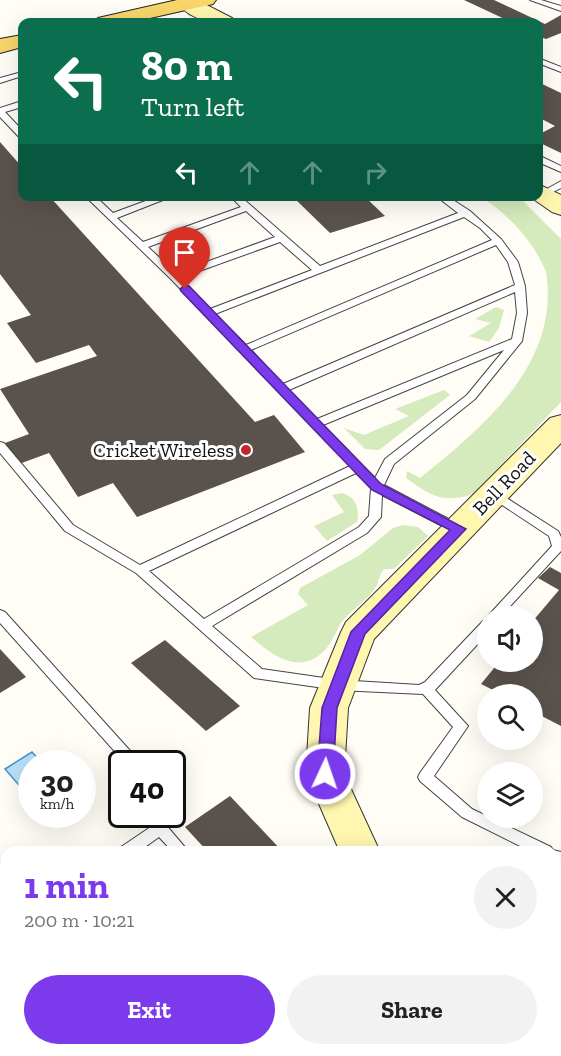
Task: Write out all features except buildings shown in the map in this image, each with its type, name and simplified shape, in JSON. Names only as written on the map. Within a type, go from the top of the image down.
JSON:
[{"type":"main road","points":[[124,18],[198,2]]},
{"type":"main road","points":[[0,46],[18,42]]},
{"type":"street","points":[[198,2],[220,18]]},
{"type":"street","name":"Bell Road","points":[[357,846],[325,774],[329,708],[359,632],[561,426]]},
{"type":"lane","points":[[534,0],[561,9]]},
{"type":"lane","points":[[543,62],[561,70]]},
{"type":"lane","points":[[0,81],[18,75]]},
{"type":"lane","points":[[18,105],[0,111],[18,131]]},
{"type":"lane","points":[[543,161],[561,170]]},
{"type":"lane","points":[[94,201],[174,277],[376,487],[459,529]]},
{"type":"lane","points":[[111,217],[155,201]]},
{"type":"lane","points":[[240,201],[318,270]]},
{"type":"lane","points":[[202,626],[363,530],[375,517],[376,487],[389,462],[471,397],[517,341],[522,313],[520,286],[513,262],[498,241],[466,213],[448,201]]},
{"type":"lane","points":[[141,246],[247,207]]},
{"type":"lane","points":[[208,313],[466,213]]},
{"type":"lane","points":[[174,277],[281,238]]},
{"type":"lane","points":[[243,350],[498,241]]},
{"type":"lane","points":[[281,389],[520,286]]},
{"type":"lane","points":[[315,424],[517,341]]},
{"type":"lane","points":[[0,446],[69,528],[140,570],[259,674],[338,685],[420,690],[430,686],[477,636]]},
{"type":"lane","points":[[140,570],[358,467]]},
{"type":"lane","points":[[494,494],[554,534],[560,548],[504,606]]},
{"type":"lane","points":[[0,615],[122,750]]},
{"type":"lane","points":[[425,688],[461,726],[425,777],[466,813],[534,846]]},
{"type":"lane","points":[[132,846],[151,828]]},
{"type":"lane","points":[[163,828],[177,846]]},
{"type":"green space","points":[[486,201],[523,201],[561,239],[561,402],[473,494],[445,498],[430,494],[406,478],[407,471],[420,478],[491,416],[512,391],[529,365],[541,336],[547,305],[546,272],[535,250],[501,212]]},
{"type":"green space","points":[[496,307],[504,310],[499,328],[489,342],[469,336],[491,323],[475,319]]},
{"type":"green space","points":[[444,390],[450,395],[379,450],[365,449],[344,428],[364,435],[409,416],[395,409]]},
{"type":"green space","points":[[342,493],[351,497],[356,504],[357,522],[327,541],[314,526],[344,512],[332,495]]},
{"type":"green space","points":[[403,525],[418,527],[428,536],[394,569],[384,569],[374,590],[345,618],[327,648],[315,658],[305,662],[286,660],[251,637],[308,605],[298,594],[300,588],[360,555],[393,528]]},
{"type":"water","points":[[18,761],[18,784],[5,769]]},
{"type":"place","name":"Cricket Wireless","points":[[246,450]]},
{"type":"route","points":[[185,289],[376,487],[459,529],[359,632],[329,708],[325,774]]}]
